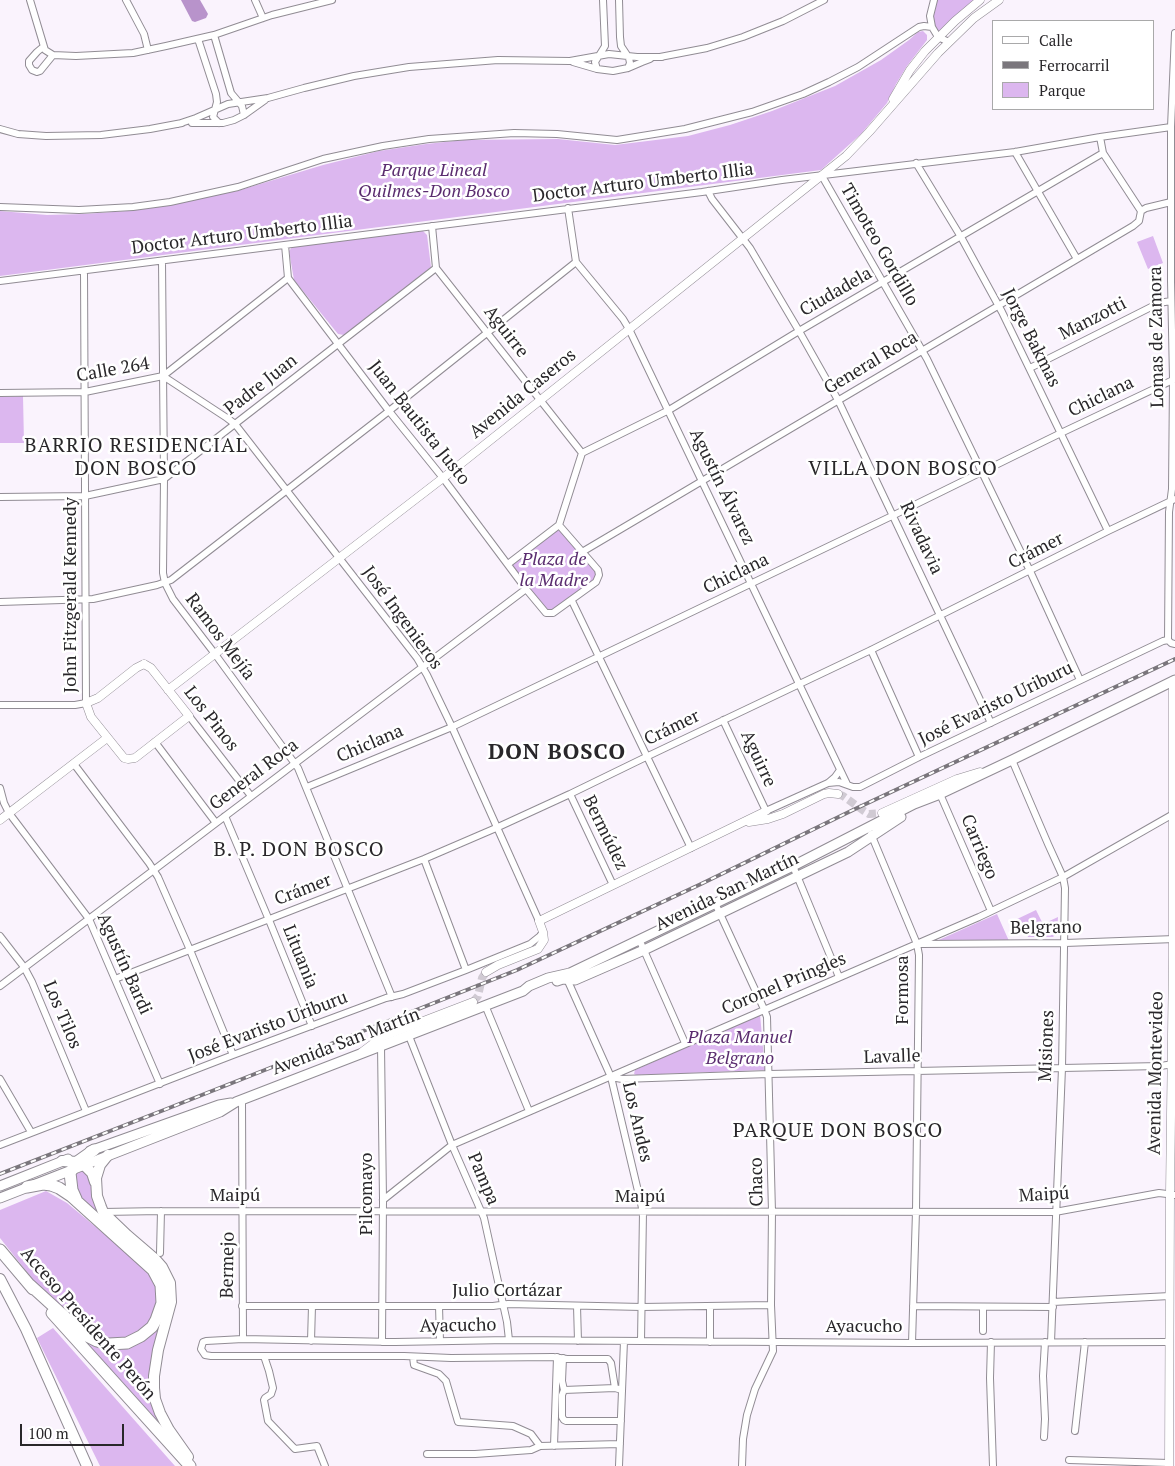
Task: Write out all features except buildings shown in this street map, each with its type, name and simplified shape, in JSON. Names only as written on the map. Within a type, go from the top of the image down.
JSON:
[{"type":"highway","points":[[82,1206],[76,1200],[72,1190],[70,1175],[94,1150]]},
{"type":"highway","points":[[27,1187],[43,1184],[52,1185],[65,1192],[148,1264],[157,1275],[161,1285],[162,1296],[160,1310],[152,1327],[142,1336],[126,1343],[109,1344],[85,1335],[30,1285]]},
{"type":"highway","name":"Acceso Presidente Perón","points":[[0,1250],[68,1332],[192,1466]]},
{"type":"main road","name":"Avenida San Martín","points":[[523,991],[548,978],[570,973],[715,902],[892,822],[938,795],[1174,681]]},
{"type":"main road","name":"Avenida San Martín","points":[[0,1198],[220,1112],[239,1101],[485,1005],[559,980],[580,978],[644,950],[848,852],[870,832]]},
{"type":"main road","points":[[580,978],[584,970],[615,956],[615,951]]},
{"type":"main road","name":"Avenida San Martín","points":[[0,1186],[219,1105],[239,1101]]},
{"type":"main road","points":[[95,1182],[96,1173],[108,1156]]},
{"type":"main road","points":[[62,1162],[78,1166],[92,1173],[97,1196],[104,1212],[155,1259],[167,1275],[172,1293],[172,1302],[155,1363],[154,1394],[164,1422],[192,1466]]},
{"type":"main road","points":[[0,1280],[26,1329],[87,1466]]},
{"type":"street","points":[[30,0],[43,47],[53,56],[102,56],[148,50],[214,35],[263,18],[332,0]]},
{"type":"street","points":[[126,0],[144,34],[148,50]]},
{"type":"street","points":[[255,0],[263,18]]},
{"type":"street","points":[[596,69],[595,62],[605,46],[603,0]]},
{"type":"street","points":[[619,0],[620,43],[628,55],[630,63],[628,68]]},
{"type":"street","points":[[570,61],[596,69],[613,71],[628,68],[642,62],[707,48],[751,34],[783,22],[824,0]]},
{"type":"street","points":[[925,51],[930,41],[932,28],[931,11],[934,0]]},
{"type":"street","name":"Avenida Caseros","points":[[887,110],[902,82],[925,51],[955,21],[980,0]]},
{"type":"street","name":"Avenida Caseros","points":[[168,690],[443,478],[822,176],[855,147],[948,42],[990,3],[999,0]]},
{"type":"street","points":[[912,31],[922,23],[931,11]]},
{"type":"street","points":[[0,207],[79,210],[133,207],[170,202],[238,187],[322,159],[429,138],[514,133],[564,134],[617,140],[686,129],[752,112],[803,94],[858,66],[919,27],[932,28],[938,37],[948,42]]},
{"type":"street","name":"Lomas de Zamora","points":[[1168,640],[1169,512],[1173,500],[1174,379],[1171,300],[1173,281],[1171,127],[1174,112],[1175,33]]},
{"type":"street","points":[[214,35],[232,93],[242,106],[244,115]]},
{"type":"street","points":[[198,39],[216,94],[217,102],[213,117],[219,123]]},
{"type":"street","points":[[43,47],[29,61],[32,70],[40,71],[53,56]]},
{"type":"street","points":[[178,124],[222,106],[268,98],[344,78],[409,67],[498,60],[570,61],[609,54],[662,57]]},
{"type":"street","points":[[0,129],[18,134],[46,136],[101,135],[196,122],[219,123],[234,120],[244,115],[268,98]]},
{"type":"street","name":"Doctor Arturo Umberto Illia","points":[[0,281],[285,246],[782,180],[1015,152],[1171,127]]},
{"type":"street","points":[[1100,137],[1103,153],[1141,211],[1150,206],[1171,202]]},
{"type":"street","points":[[1015,152],[1078,259]]},
{"type":"street","name":"Ciudadela","points":[[582,453],[669,410],[1103,153]]},
{"type":"street","name":"Jorge Bakmas","points":[[916,163],[961,237],[998,304],[1108,531]]},
{"type":"street","name":"Timoteo Gordillo","points":[[822,176],[922,350],[1030,571],[1080,680]]},
{"type":"street","name":"Rivadavia","points":[[708,191],[712,200],[743,238],[800,331],[838,400],[991,723]]},
{"type":"street","points":[[0,602],[86,600],[165,583],[177,576],[576,262],[568,208]]},
{"type":"street","name":"General Roca","points":[[582,552],[998,304],[1133,226],[1139,221],[1141,211]]},
{"type":"street","points":[[432,226],[436,268]]},
{"type":"street","points":[[285,246],[288,278]]},
{"type":"street","name":"Ramos Mejía","points":[[162,261],[163,573],[165,583],[173,600],[295,763],[307,787],[392,996]]},
{"type":"street","name":"Agustín Álvarez","points":[[576,262],[629,328],[847,784]]},
{"type":"street","name":"Aguirre","points":[[436,268],[582,453]]},
{"type":"street","name":"Padre Juan","points":[[0,497],[85,496],[164,479],[436,268]]},
{"type":"street","name":"John Fitzgerald Kennedy","points":[[84,271],[86,703],[91,716],[124,758],[128,760],[135,758],[156,742]]},
{"type":"street","name":"Juan Bautista Justo","points":[[288,278],[546,613],[553,614],[572,601]]},
{"type":"street","name":"Calle 264","points":[[0,393],[85,392],[163,376],[288,278]]},
{"type":"street","name":"Manzotti","points":[[1030,368],[1159,303],[1171,300]]},
{"type":"street","name":"José Ingenieros","points":[[163,376],[235,424],[423,667],[452,727],[543,932]]},
{"type":"street","name":"Chiclana","points":[[307,787],[452,727],[894,516],[1174,379]]},
{"type":"street","points":[[508,564],[560,525],[582,453]]},
{"type":"street","name":"Crámer","points":[[115,979],[424,859],[496,828],[871,650],[1173,500]]},
{"type":"street","points":[[560,525],[598,570],[598,579],[572,601],[691,848]]},
{"type":"street","name":"General Roca","points":[[0,986],[526,589]]},
{"type":"street","points":[[1168,640],[1175,644]]},
{"type":"street","name":"José Evaristo Uriburu","points":[[828,783],[839,782],[856,788],[860,787],[1080,680],[1168,640]]},
{"type":"street","points":[[871,650],[919,757]]},
{"type":"street","name":"Los Pinos","points":[[86,703],[98,698],[136,668],[144,664],[151,668],[252,796]]},
{"type":"street","name":"Avenida Montevideo","points":[[1169,1464],[1172,1453],[1169,1342],[1172,1323],[1170,1296],[1174,940],[1174,681]]},
{"type":"street","points":[[0,705],[75,705],[86,703]]},
{"type":"street","points":[[189,716],[156,742],[216,823]]},
{"type":"street","name":"Aguirre","points":[[723,720],[766,811]]},
{"type":"street","points":[[0,820],[108,738]]},
{"type":"street","name":"Misiones","points":[[1012,760],[1063,877],[1065,888],[1062,1068],[1055,1212],[1053,1304],[1043,1376],[1044,1437]]},
{"type":"street","points":[[74,764],[154,870],[190,950],[233,1055]]},
{"type":"street","points":[[882,813],[958,779],[999,767]]},
{"type":"street","name":"José Evaristo Uriburu","points":[[539,921],[828,783],[840,770]]},
{"type":"street","name":"Agustín Bardi","points":[[0,788],[9,813],[89,919],[160,1084]]},
{"type":"street","name":"Bermúdez","points":[[570,794],[614,885]]},
{"type":"street","points":[[741,824],[783,814],[824,794],[838,794]]},
{"type":"street","name":"Carriego","points":[[938,795],[991,911]]},
{"type":"street","name":"Coronel Pringles","points":[[383,1200],[452,1145],[991,911],[1063,877],[1174,813]]},
{"type":"street","name":"Lituania","points":[[225,816],[312,1026]]},
{"type":"street","name":"Formosa","points":[[870,832],[917,944],[919,955],[916,1211],[912,1343]]},
{"type":"street","points":[[424,859],[466,970]]},
{"type":"street","points":[[792,866],[839,977]]},
{"type":"street","name":"Chaco","points":[[715,902],[767,1017],[772,1212],[772,1354],[755,1389],[746,1415],[742,1466]]},
{"type":"street","points":[[486,972],[498,965],[538,949],[544,940],[543,932]]},
{"type":"street","name":"José Evaristo Uriburu","points":[[0,1145],[233,1055],[466,970],[530,944],[543,932]]},
{"type":"street","name":"Los Tilos","points":[[0,936],[32,982],[86,1111]]},
{"type":"street","points":[[639,940],[685,1043]]},
{"type":"street","name":"Belgrano","points":[[917,944],[1174,940]]},
{"type":"street","name":"Los Andes","points":[[567,979],[611,1077],[643,1212],[641,1341]]},
{"type":"street","points":[[359,1054],[370,1044],[382,1037],[473,1002]]},
{"type":"street","points":[[485,1005],[529,1111]]},
{"type":"street","name":"Pampa","points":[[409,1036],[452,1145],[484,1218],[509,1340]]},
{"type":"street","name":"Pilcomayo","points":[[381,1046],[382,1342]]},
{"type":"street","name":"Lavalle","points":[[611,1077],[622,1079],[769,1074],[855,1074],[1160,1066],[1173,1064]]},
{"type":"street","points":[[0,1079],[31,1132]]},
{"type":"street","name":"Bermejo","points":[[239,1101],[244,1212],[243,1340]]},
{"type":"street","name":"Maipú","points":[[104,1212],[1055,1212],[1159,1193],[1172,1194]]},
{"type":"street","points":[[160,1253],[161,1211]]},
{"type":"street","points":[[913,1306],[1053,1304],[1170,1296]]},
{"type":"street","name":"Julio Cortázar","points":[[242,1306],[771,1305]]},
{"type":"street","points":[[312,1306],[312,1341]]},
{"type":"street","points":[[440,1306],[440,1341]]},
{"type":"street","points":[[577,1306],[578,1341]]},
{"type":"street","points":[[710,1306],[710,1342]]},
{"type":"street","points":[[983,1306],[984,1330]]},
{"type":"street","name":"Ayacucho","points":[[618,1389],[611,1363],[608,1359],[211,1356],[205,1355],[201,1349],[203,1342],[206,1341],[243,1340],[382,1342],[509,1340],[912,1343],[1169,1342]]},
{"type":"street","points":[[619,1466],[621,1421],[618,1389],[624,1341]]},
{"type":"street","points":[[395,1342],[404,1356]]},
{"type":"street","points":[[991,1342],[990,1378],[993,1466]]},
{"type":"street","points":[[1075,1431],[1085,1342]]},
{"type":"street","points":[[264,1356],[273,1388],[271,1394],[264,1400],[268,1421],[295,1449],[317,1446],[325,1466]]},
{"type":"street","points":[[413,1357],[414,1365],[439,1374],[446,1381],[458,1422],[514,1426],[531,1434],[540,1446]]},
{"type":"street","points":[[560,1358],[564,1390],[562,1395],[562,1417],[566,1421],[621,1421]]},
{"type":"street","points":[[554,1446],[560,1358]]},
{"type":"street","points":[[564,1390],[618,1389]]},
{"type":"street","points":[[427,1454],[475,1454],[531,1450],[540,1446],[620,1444]]},
{"type":"street","points":[[1069,1460],[1169,1464]]},
{"type":"green space","points":[[934,0],[980,0],[938,37],[934,32],[932,6]]},
{"type":"green space","name":"Parque Lineal Quilmes-Don Bosco","points":[[923,31],[927,35],[927,40],[907,66],[887,103],[861,134],[821,170],[0,276],[0,211],[47,215],[127,211],[237,191],[323,165],[379,151],[426,144],[464,140],[558,139],[615,145],[688,136],[772,111],[835,86],[881,60],[918,32]]},
{"type":"green space","points":[[423,231],[427,235],[431,267],[344,335],[338,334],[294,280],[289,251],[293,246]]},
{"type":"green space","points":[[1153,236],[1163,263],[1148,269],[1137,242]]},
{"type":"green space","points":[[23,396],[24,443],[0,443],[0,397]]},
{"type":"green space","name":"Plaza de la Madre","points":[[559,525],[598,570],[598,579],[549,614],[508,564]]},
{"type":"green space","points":[[1036,910],[1043,924],[1058,917],[1057,933],[1053,937],[1028,937],[1023,923],[1018,925],[1015,920]]},
{"type":"green space","points":[[997,914],[1009,941],[932,943]]},
{"type":"green space","name":"Plaza Manuel Belgrano","points":[[760,1014],[765,1070],[634,1074],[635,1070]]},
{"type":"green space","points":[[84,1169],[91,1178],[92,1192],[169,1292],[153,1358],[161,1430],[75,1333],[85,1339],[143,1339],[164,1291],[77,1196],[75,1172]]},
{"type":"green space","points":[[46,1191],[67,1203],[145,1268],[154,1278],[159,1292],[159,1303],[148,1326],[128,1340],[100,1339],[77,1323],[45,1295],[0,1238],[0,1210]]},
{"type":"green space","points":[[53,1328],[175,1466],[100,1466],[37,1338]]},
{"type":"shaded area","points":[[181,0],[200,0],[208,14],[206,18],[195,22],[192,21]]},
{"type":"tunnel","points":[[838,794],[869,814],[882,813]]},
{"type":"tunnel","points":[[473,1002],[478,996],[482,978],[486,972]]},
{"type":"railway","points":[[0,1174],[517,970],[1175,659]]},
{"type":"district","name":"BARRIO RESIDENCIAL DON BOSCO","points":[[136,458]]},
{"type":"district","name":"VILLA DON BOSCO","points":[[903,469]]},
{"type":"district","name":"DON BOSCO","points":[[557,753]]},
{"type":"district","name":"B. P. DON BOSCO","points":[[299,850]]},
{"type":"district","name":"PARQUE DON BOSCO","points":[[838,1131]]}]
